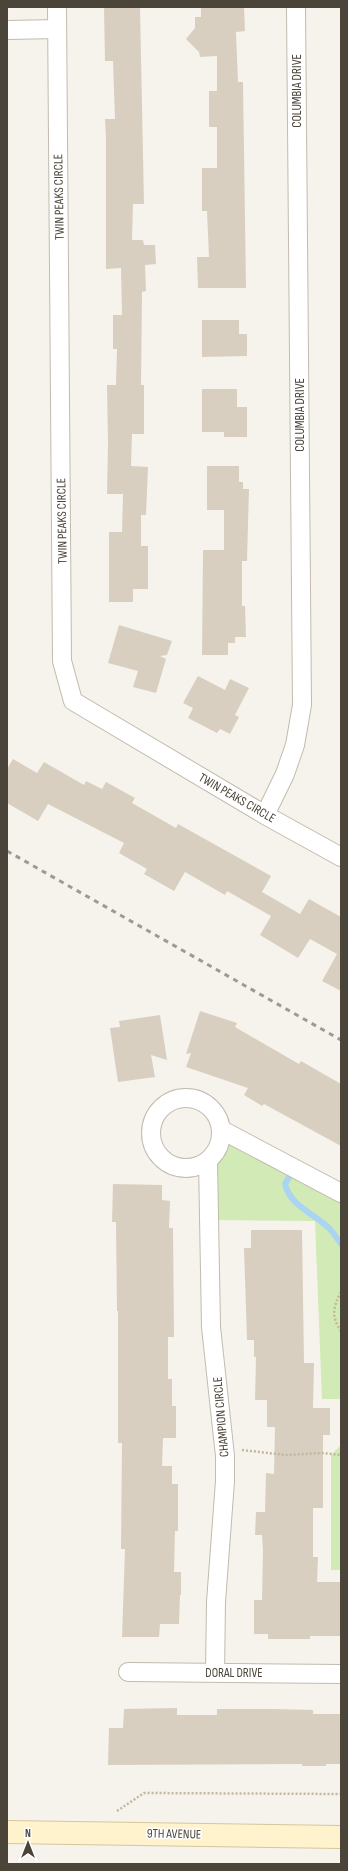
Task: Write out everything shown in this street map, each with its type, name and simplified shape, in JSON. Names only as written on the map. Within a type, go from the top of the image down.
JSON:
[{"type":"main road","name":"9TH AVENUE","points":[[7,1832],[341,1837]]},
{"type":"street","name":"TWIN PEAKS CIRCLE","points":[[57,7],[62,661],[72,701],[341,858]]},
{"type":"street","name":"COLUMBIA DRIVE","points":[[265,815],[285,774],[296,745],[302,705],[296,7]]},
{"type":"street","points":[[7,30],[57,29]]},
{"type":"street","points":[[181,1098],[192,1098],[203,1102],[212,1109],[219,1118],[222,1130],[219,1147],[208,1161],[198,1166],[187,1168],[175,1166],[165,1161],[157,1152],[152,1142],[151,1130],[154,1119],[160,1109],[170,1102],[181,1098]]},
{"type":"street","points":[[222,1130],[341,1193]]},
{"type":"street","name":"CHAMPION CIRCLE","points":[[208,1161],[211,1327],[225,1451],[225,1481],[216,1602],[215,1673]]},
{"type":"street","name":"DORAL DRIVE","points":[[128,1672],[341,1674]]},
{"type":"path","points":[[341,1292],[333,1312],[334,1320],[341,1331]]},
{"type":"path","points":[[225,1451],[253,1450],[286,1455],[322,1453],[341,1455]]},
{"type":"path","points":[[117,1811],[144,1793],[341,1794]]},
{"type":"green space","points":[[222,1136],[341,1193],[341,1399],[322,1399],[315,1221],[209,1220],[212,1157],[219,1147]]},
{"type":"green space","points":[[341,1445],[341,1570],[331,1570],[331,1455]]},
{"type":"building","points":[[104,7],[140,7],[144,204],[133,204],[132,240],[143,240],[144,245],[155,245],[156,264],[145,265],[146,291],[142,292],[141,385],[144,385],[144,434],[132,434],[131,466],[148,467],[146,515],[141,515],[141,546],[148,546],[148,589],[133,589],[133,602],[109,602],[109,532],[122,532],[123,494],[107,494],[107,385],[116,385],[117,349],[113,349],[113,315],[122,315],[121,268],[106,269],[105,119],[115,119],[113,61],[105,61]]},
{"type":"building","points":[[201,7],[244,7],[245,31],[236,32],[238,82],[243,82],[246,288],[198,288],[197,257],[209,257],[207,211],[202,211],[202,168],[217,168],[217,127],[209,127],[209,91],[217,91],[217,56],[200,57],[199,52],[186,39],[195,28],[195,17],[201,17]]},
{"type":"building","points":[[202,320],[239,320],[239,334],[247,334],[247,356],[202,357]]},
{"type":"building","points":[[202,389],[237,389],[237,407],[247,407],[247,437],[224,437],[224,432],[202,432]]},
{"type":"building","points":[[207,466],[239,466],[239,482],[243,482],[243,489],[249,489],[247,561],[242,561],[242,606],[245,606],[246,637],[235,637],[235,643],[228,643],[228,655],[202,655],[203,550],[224,550],[224,510],[207,510]]},
{"type":"building","points":[[119,625],[172,641],[167,655],[160,656],[166,659],[156,693],[133,687],[138,671],[108,663]]},
{"type":"building","points":[[198,676],[225,690],[230,679],[249,688],[235,715],[239,717],[230,734],[220,729],[217,733],[188,718],[193,708],[183,703]]},
{"type":"building","points":[[13,759],[37,773],[44,762],[84,785],[86,781],[102,789],[106,782],[135,798],[132,803],[176,828],[178,824],[271,876],[262,892],[300,914],[309,899],[341,917],[341,991],[322,981],[337,954],[310,939],[298,958],[260,935],[271,916],[227,891],[225,895],[185,872],[174,891],[144,874],[147,869],[119,853],[124,843],[48,804],[38,821],[7,803],[7,769]]},
{"type":"building","points":[[200,1011],[237,1023],[235,1027],[299,1064],[301,1061],[341,1084],[341,1146],[264,1104],[262,1106],[244,1095],[248,1088],[186,1067],[191,1053],[186,1054]]},
{"type":"building","points":[[160,1015],[167,1060],[151,1055],[155,1077],[118,1082],[110,1028],[120,1027],[119,1021]]},
{"type":"building","points":[[113,1184],[162,1185],[162,1200],[170,1201],[169,1228],[173,1228],[174,1337],[168,1337],[168,1379],[172,1379],[172,1406],[176,1406],[176,1438],[163,1438],[162,1466],[172,1466],[172,1484],[178,1484],[178,1531],[175,1531],[174,1572],[181,1572],[181,1595],[179,1624],[160,1624],[159,1637],[122,1637],[125,1549],[121,1549],[122,1443],[118,1443],[118,1311],[116,1222],[112,1222]]},
{"type":"building","points":[[251,1230],[302,1230],[304,1363],[314,1363],[313,1408],[330,1408],[330,1435],[323,1435],[323,1508],[313,1508],[313,1557],[318,1557],[317,1582],[341,1582],[341,1636],[310,1636],[310,1639],[268,1639],[268,1634],[254,1634],[254,1600],[262,1600],[263,1551],[262,1535],[255,1535],[256,1512],[265,1512],[266,1473],[274,1474],[275,1427],[267,1427],[267,1400],[255,1400],[256,1357],[254,1357],[254,1340],[247,1340],[244,1248],[251,1248]]},
{"type":"building","points":[[177,1708],[177,1715],[217,1715],[217,1709],[313,1710],[313,1714],[341,1714],[341,1764],[326,1764],[326,1766],[302,1766],[302,1764],[108,1765],[109,1728],[123,1728],[124,1709]]},
{"type":"waterway","points":[[293,1170],[285,1184],[288,1192],[297,1204],[330,1229],[341,1244]]},
{"type":"railway","points":[[7,851],[341,1040]]}]
